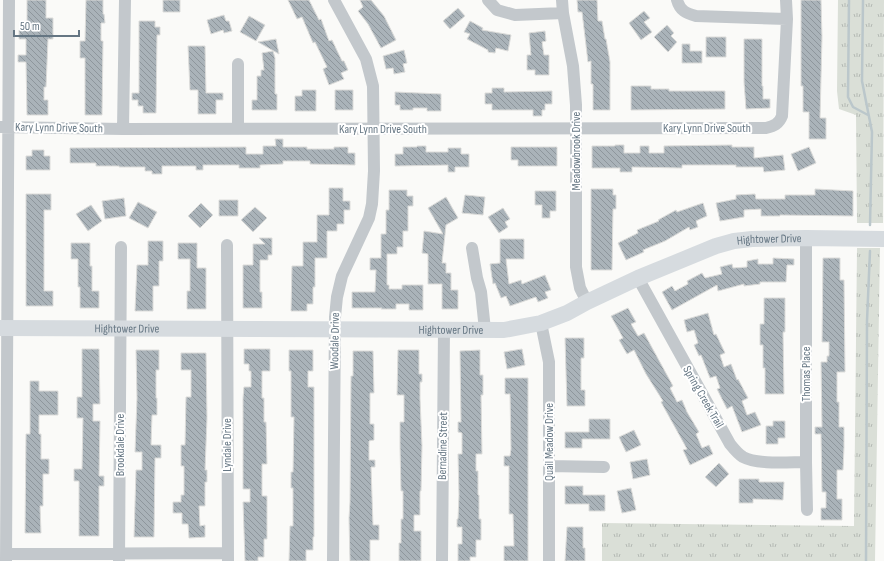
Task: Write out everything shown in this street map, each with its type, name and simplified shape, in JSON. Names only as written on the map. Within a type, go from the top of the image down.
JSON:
[{"type":"main road","name":"Hightower Drive","points":[[4,328],[504,330],[541,323],[567,313],[638,278],[716,246],[734,241],[752,239],[806,238],[882,239]]},
{"type":"street","points":[[9,0],[5,20],[4,127],[3,488],[6,558],[228,557]]},
{"type":"street","points":[[123,129],[125,0]]},
{"type":"street","name":"Woodale Drive","points":[[333,561],[335,330],[337,297],[342,276],[363,232],[372,204],[374,171],[373,86],[366,59],[334,0]]},
{"type":"street","points":[[488,0],[498,10],[515,15],[563,13]]},
{"type":"street","name":"Meadowbrook Drive","points":[[562,0],[563,13],[574,66],[576,127],[576,267],[580,288],[587,302]]},
{"type":"street","points":[[677,0],[680,8],[685,12],[696,16],[787,19],[786,0]]},
{"type":"street","name":"Kary Lynn Drive South","points":[[4,127],[39,129],[374,129],[576,127],[766,128],[774,126],[782,116],[787,19]]},
{"type":"street","points":[[238,64],[238,129]]},
{"type":"street","name":"Thomas Place","points":[[806,238],[807,510]]},
{"type":"street","name":"Lyndale Drive","points":[[227,245],[228,557]]},
{"type":"street","name":"Brookdale Drive","points":[[119,557],[121,247]]},
{"type":"street","points":[[472,248],[481,292],[485,330]]},
{"type":"street","name":"Spring Creek Trail","points":[[638,278],[730,444],[737,452],[743,457],[751,460],[806,462]]},
{"type":"street","name":"Quail Meadow Drive","points":[[541,323],[549,362],[549,561]]},
{"type":"street","name":"Bernadine Street","points":[[442,561],[444,330]]},
{"type":"street","points":[[549,466],[604,467]]},
{"type":"green space","points":[[838,0],[884,0],[883,223],[857,223],[856,115],[839,109],[837,91]]},
{"type":"green space","points":[[857,248],[880,248],[875,561],[602,561],[602,523],[854,526]]},
{"type":"building","points":[[27,0],[46,0],[46,18],[53,18],[53,39],[48,39],[46,87],[44,87],[44,100],[48,100],[48,115],[27,115],[26,62],[18,62],[18,55],[26,55],[26,39],[19,39],[19,30],[26,30]]},
{"type":"building","points":[[86,0],[103,0],[103,14],[105,23],[101,23],[101,41],[103,41],[102,115],[85,115],[85,58],[80,58],[80,41],[85,41]]},
{"type":"building","points":[[163,0],[180,0],[180,12],[163,12]]},
{"type":"building","points":[[288,0],[309,0],[319,20],[321,19],[329,41],[332,40],[348,70],[341,73],[344,79],[329,85],[323,69],[327,67],[315,42],[313,43],[302,17],[297,19]]},
{"type":"building","points":[[360,0],[371,0],[384,16],[396,40],[381,48],[368,24],[358,11],[363,7]]},
{"type":"building","points":[[577,0],[597,0],[598,21],[602,21],[610,62],[610,110],[593,110],[591,61],[588,62],[582,12],[578,12]]},
{"type":"building","points":[[801,0],[821,0],[822,37],[820,118],[826,118],[826,139],[809,139],[809,112],[803,112],[803,86],[801,86]]},
{"type":"building","points":[[458,8],[465,16],[450,29],[443,21]]},
{"type":"building","points":[[644,11],[650,18],[644,22],[652,32],[641,40],[629,23]]},
{"type":"building","points":[[224,15],[226,21],[229,21],[232,31],[224,33],[223,30],[211,34],[207,20]]},
{"type":"building","points":[[249,16],[265,25],[256,41],[240,32]]},
{"type":"building","points":[[139,21],[155,21],[155,27],[160,27],[160,35],[157,35],[156,113],[143,113],[143,106],[138,106],[138,100],[132,100],[132,93],[139,93]]},
{"type":"building","points":[[470,21],[483,28],[482,30],[511,35],[508,51],[496,48],[495,53],[488,52],[488,50],[467,39],[470,34],[464,32]]},
{"type":"building","points":[[667,25],[674,33],[671,36],[677,42],[668,52],[654,37]]},
{"type":"building","points":[[545,31],[546,41],[542,42],[544,55],[549,55],[549,75],[535,75],[535,70],[527,70],[527,55],[531,55],[529,33]]},
{"type":"building","points":[[706,37],[726,37],[726,57],[706,57]]},
{"type":"building","points":[[276,39],[279,54],[258,42]]},
{"type":"building","points":[[744,39],[762,39],[763,99],[770,99],[770,108],[746,109],[744,82]]},
{"type":"building","points":[[682,44],[690,44],[690,51],[702,51],[702,63],[682,63]]},
{"type":"building","points":[[188,46],[205,46],[206,93],[223,93],[223,100],[216,100],[216,114],[198,114],[198,90],[190,90]]},
{"type":"building","points":[[404,50],[407,63],[403,64],[405,72],[394,74],[393,68],[386,69],[383,56]]},
{"type":"building","points":[[273,51],[275,58],[275,94],[277,94],[277,110],[252,110],[252,100],[257,100],[257,76],[261,76],[261,70],[264,70],[262,53]]},
{"type":"building","points":[[631,86],[651,86],[651,89],[669,89],[669,91],[725,91],[725,109],[631,110]]},
{"type":"building","points":[[492,88],[504,88],[504,92],[552,91],[552,104],[545,104],[545,110],[542,110],[542,116],[533,116],[533,110],[492,110],[492,104],[485,104],[485,93],[492,93]]},
{"type":"building","points":[[302,90],[316,90],[316,111],[295,111],[295,96],[302,96]]},
{"type":"building","points":[[335,90],[353,90],[353,110],[335,110]]},
{"type":"building","points":[[395,92],[441,94],[441,111],[427,111],[427,108],[400,110],[400,105],[395,105]]},
{"type":"building","points":[[275,139],[283,139],[283,147],[334,149],[334,147],[348,147],[348,153],[355,153],[355,165],[310,164],[310,161],[283,161],[283,164],[260,165],[260,168],[239,168],[239,165],[203,165],[203,170],[196,170],[196,166],[162,166],[162,174],[152,174],[152,171],[145,171],[145,167],[96,166],[96,163],[70,163],[70,148],[246,147],[246,154],[263,154],[263,146],[276,146]]},
{"type":"building","points":[[624,145],[624,153],[640,153],[640,146],[649,146],[649,153],[664,153],[664,146],[732,145],[732,147],[754,147],[754,158],[783,155],[785,170],[764,172],[763,167],[736,167],[736,165],[682,165],[682,168],[632,167],[632,172],[620,172],[620,168],[592,168],[592,146]]},
{"type":"building","points":[[426,146],[426,152],[448,152],[448,148],[461,148],[461,154],[469,154],[469,167],[455,167],[455,172],[448,172],[448,165],[395,166],[395,154],[403,154],[403,147]]},
{"type":"building","points":[[511,147],[557,147],[557,166],[518,166],[518,160],[511,160]]},
{"type":"building","points":[[809,147],[816,163],[798,171],[791,154]]},
{"type":"building","points":[[32,150],[44,150],[44,156],[50,156],[50,170],[26,170],[26,156],[32,156]]},
{"type":"building","points":[[329,188],[343,188],[343,201],[350,201],[350,210],[344,210],[344,224],[337,224],[337,231],[327,231],[327,258],[315,258],[315,287],[313,287],[313,304],[307,304],[307,311],[291,311],[292,266],[303,266],[303,242],[317,242],[317,215],[329,215]]},
{"type":"building","points":[[591,189],[613,189],[613,195],[616,195],[616,209],[613,209],[612,270],[591,270]]},
{"type":"building","points":[[815,189],[853,191],[853,216],[761,216],[761,209],[744,210],[744,217],[720,221],[716,203],[736,199],[736,195],[755,194],[756,199],[785,199],[785,195],[815,195]]},
{"type":"building","points":[[389,190],[407,190],[407,196],[413,196],[413,206],[408,206],[408,231],[403,231],[403,247],[397,247],[397,254],[387,254],[387,285],[389,285],[389,289],[402,289],[402,285],[423,285],[423,310],[409,310],[409,304],[396,304],[396,309],[352,308],[352,292],[375,292],[376,270],[370,270],[370,258],[381,258],[381,234],[386,234],[386,210],[389,210]]},
{"type":"building","points":[[535,191],[556,191],[556,211],[550,211],[550,218],[542,218],[542,205],[535,205]]},
{"type":"building","points":[[26,194],[51,194],[51,210],[44,210],[44,291],[53,291],[53,306],[26,306]]},
{"type":"building","points":[[465,195],[485,197],[483,215],[462,213]]},
{"type":"building","points":[[446,197],[458,218],[446,225],[442,263],[446,263],[446,273],[451,273],[451,290],[458,290],[458,309],[442,309],[442,284],[428,284],[428,254],[422,253],[424,231],[443,234],[428,208]]},
{"type":"building","points":[[124,198],[126,216],[105,219],[102,201]]},
{"type":"building","points":[[219,200],[238,200],[238,216],[219,216]]},
{"type":"building","points":[[138,202],[157,212],[148,228],[129,218]]},
{"type":"building","points":[[201,203],[213,215],[200,228],[188,216]]},
{"type":"building","points":[[703,203],[707,216],[696,221],[698,227],[690,230],[689,227],[665,241],[643,250],[644,252],[626,260],[618,243],[638,233],[637,230],[659,221],[658,220],[676,210],[677,212]]},
{"type":"building","points":[[91,205],[102,221],[88,231],[76,214]]},
{"type":"building","points":[[255,207],[267,218],[253,232],[241,220]]},
{"type":"building","points":[[503,208],[510,219],[505,222],[508,227],[499,233],[488,217]]},
{"type":"building","points":[[259,238],[272,238],[272,255],[268,255],[268,260],[260,260],[260,292],[262,292],[262,308],[243,308],[243,265],[253,265],[253,244],[265,244]]},
{"type":"building","points":[[500,239],[524,239],[524,259],[506,259],[509,284],[521,280],[522,284],[545,275],[551,290],[545,292],[548,298],[538,302],[536,297],[510,306],[506,296],[501,298],[495,283],[493,284],[490,264],[500,263]]},
{"type":"building","points":[[148,241],[163,241],[163,261],[159,261],[159,286],[153,286],[153,311],[135,311],[137,265],[148,265]]},
{"type":"building","points":[[71,243],[90,243],[92,291],[99,291],[99,308],[80,308],[78,259],[71,259]]},
{"type":"building","points":[[178,243],[197,243],[197,268],[206,268],[206,309],[187,309],[187,291],[190,291],[190,259],[178,259]]},
{"type":"building","points":[[773,258],[794,259],[794,265],[787,265],[786,282],[760,282],[760,284],[744,286],[744,284],[718,291],[717,285],[672,310],[662,292],[672,286],[675,291],[688,284],[687,281],[702,273],[705,278],[722,274],[720,267],[732,264],[733,268],[747,267],[747,261],[758,259],[758,264],[773,264]]},
{"type":"building","points":[[823,258],[840,258],[840,280],[844,280],[845,372],[837,372],[839,427],[844,427],[843,470],[837,470],[837,499],[842,499],[842,520],[821,520],[821,508],[826,508],[826,492],[822,492],[821,434],[815,434],[815,427],[822,427],[821,362],[827,362],[827,356],[829,356],[829,342],[822,342]]},
{"type":"building","points":[[764,298],[785,298],[785,332],[783,332],[784,394],[765,394],[763,345],[760,345],[760,324],[764,324]]},
{"type":"building","points":[[628,308],[636,322],[631,324],[638,336],[644,333],[673,386],[670,388],[677,402],[682,400],[687,412],[699,432],[696,434],[702,448],[709,445],[713,454],[690,465],[683,450],[687,449],[661,402],[663,401],[646,374],[634,350],[627,354],[619,340],[623,338],[611,316]]},
{"type":"building","points":[[708,313],[714,335],[716,334],[725,353],[720,355],[724,367],[731,364],[737,380],[738,379],[748,398],[742,401],[747,415],[755,412],[761,425],[742,432],[732,406],[727,409],[717,389],[720,388],[716,376],[710,378],[701,355],[699,356],[694,345],[698,343],[694,330],[687,332],[684,320]]},
{"type":"building","points":[[565,338],[584,338],[584,358],[581,358],[581,390],[585,390],[585,406],[567,406]]},
{"type":"building","points":[[82,349],[99,349],[100,404],[93,404],[93,421],[100,421],[99,476],[104,476],[104,486],[99,486],[99,536],[79,536],[79,481],[74,481],[74,469],[82,469],[83,418],[77,418],[77,397],[82,397]]},
{"type":"building","points":[[244,349],[270,349],[270,371],[262,371],[262,398],[264,398],[264,422],[266,422],[267,464],[262,464],[262,496],[267,496],[267,539],[264,539],[264,557],[258,557],[258,561],[245,561],[243,502],[250,502],[250,489],[243,489],[243,398],[244,387],[251,387],[251,371],[249,371],[249,364],[244,364]]},
{"type":"building","points":[[522,349],[525,365],[507,369],[504,352]]},
{"type":"building","points":[[136,350],[159,350],[159,370],[156,370],[157,415],[152,415],[151,445],[161,445],[161,458],[155,458],[154,537],[134,537],[136,470],[142,470],[142,452],[135,452],[137,398]]},
{"type":"building","points":[[289,350],[313,350],[313,371],[308,371],[308,387],[314,387],[314,537],[313,550],[306,550],[306,561],[289,561],[290,526],[293,526],[293,488],[291,488],[291,472],[293,472],[294,417],[291,417],[291,371],[289,371]]},
{"type":"building","points":[[398,350],[419,350],[419,374],[422,374],[422,382],[420,382],[422,446],[420,515],[414,515],[414,531],[421,531],[421,561],[399,561],[401,519],[403,519],[400,422],[404,422],[404,395],[397,395]]},
{"type":"building","points":[[480,350],[480,375],[483,375],[483,395],[481,395],[482,454],[476,454],[476,471],[478,471],[481,540],[476,540],[476,557],[470,557],[470,561],[458,561],[458,544],[462,544],[462,527],[457,527],[459,495],[458,454],[462,454],[462,433],[458,432],[458,422],[461,422],[460,351]]},
{"type":"building","points":[[353,351],[373,351],[374,393],[370,393],[370,424],[374,424],[374,440],[369,441],[369,460],[375,460],[375,467],[371,467],[373,525],[379,525],[379,540],[370,540],[370,561],[350,561],[349,518],[351,376],[353,376]]},
{"type":"building","points":[[181,353],[206,353],[207,418],[205,470],[207,470],[207,482],[205,482],[205,506],[199,506],[200,526],[205,525],[205,537],[189,538],[188,524],[182,524],[182,513],[173,513],[173,502],[181,502],[181,495],[184,495],[184,466],[181,466],[181,445],[185,445],[186,397],[191,397],[191,370],[181,370]]},
{"type":"building","points":[[505,378],[528,378],[528,561],[504,561],[504,546],[514,546],[513,514],[509,514],[509,466],[504,466],[504,456],[510,456],[511,449],[510,394],[505,394]]},
{"type":"building","points":[[30,381],[39,381],[39,391],[58,391],[58,415],[39,415],[41,459],[49,459],[49,474],[43,474],[43,506],[40,506],[41,533],[25,533],[26,434],[30,434]]},
{"type":"building","points":[[589,419],[610,419],[610,439],[582,439],[582,448],[565,448],[565,432],[589,432]]},
{"type":"building","points":[[773,421],[785,421],[785,438],[778,438],[778,444],[766,444],[766,426],[773,426]]},
{"type":"building","points":[[634,430],[641,445],[626,452],[619,437]]},
{"type":"building","points":[[647,459],[650,475],[633,479],[630,462]]},
{"type":"building","points":[[719,463],[729,474],[716,487],[705,477]]},
{"type":"building","points":[[739,479],[759,479],[759,482],[784,482],[783,500],[753,499],[753,503],[739,503]]},
{"type":"building","points":[[565,486],[583,486],[583,495],[605,495],[605,511],[589,511],[589,504],[565,504]]},
{"type":"building","points":[[631,488],[636,510],[622,513],[617,491]]},
{"type":"building","points":[[567,527],[583,527],[583,548],[585,548],[585,561],[565,561]]},
{"type":"waterway","points":[[849,0],[848,97],[853,107],[868,115]]},
{"type":"waterway","points":[[863,0],[862,81],[872,132],[870,225]]},
{"type":"waterway","points":[[866,561],[867,321],[870,251]]}]
